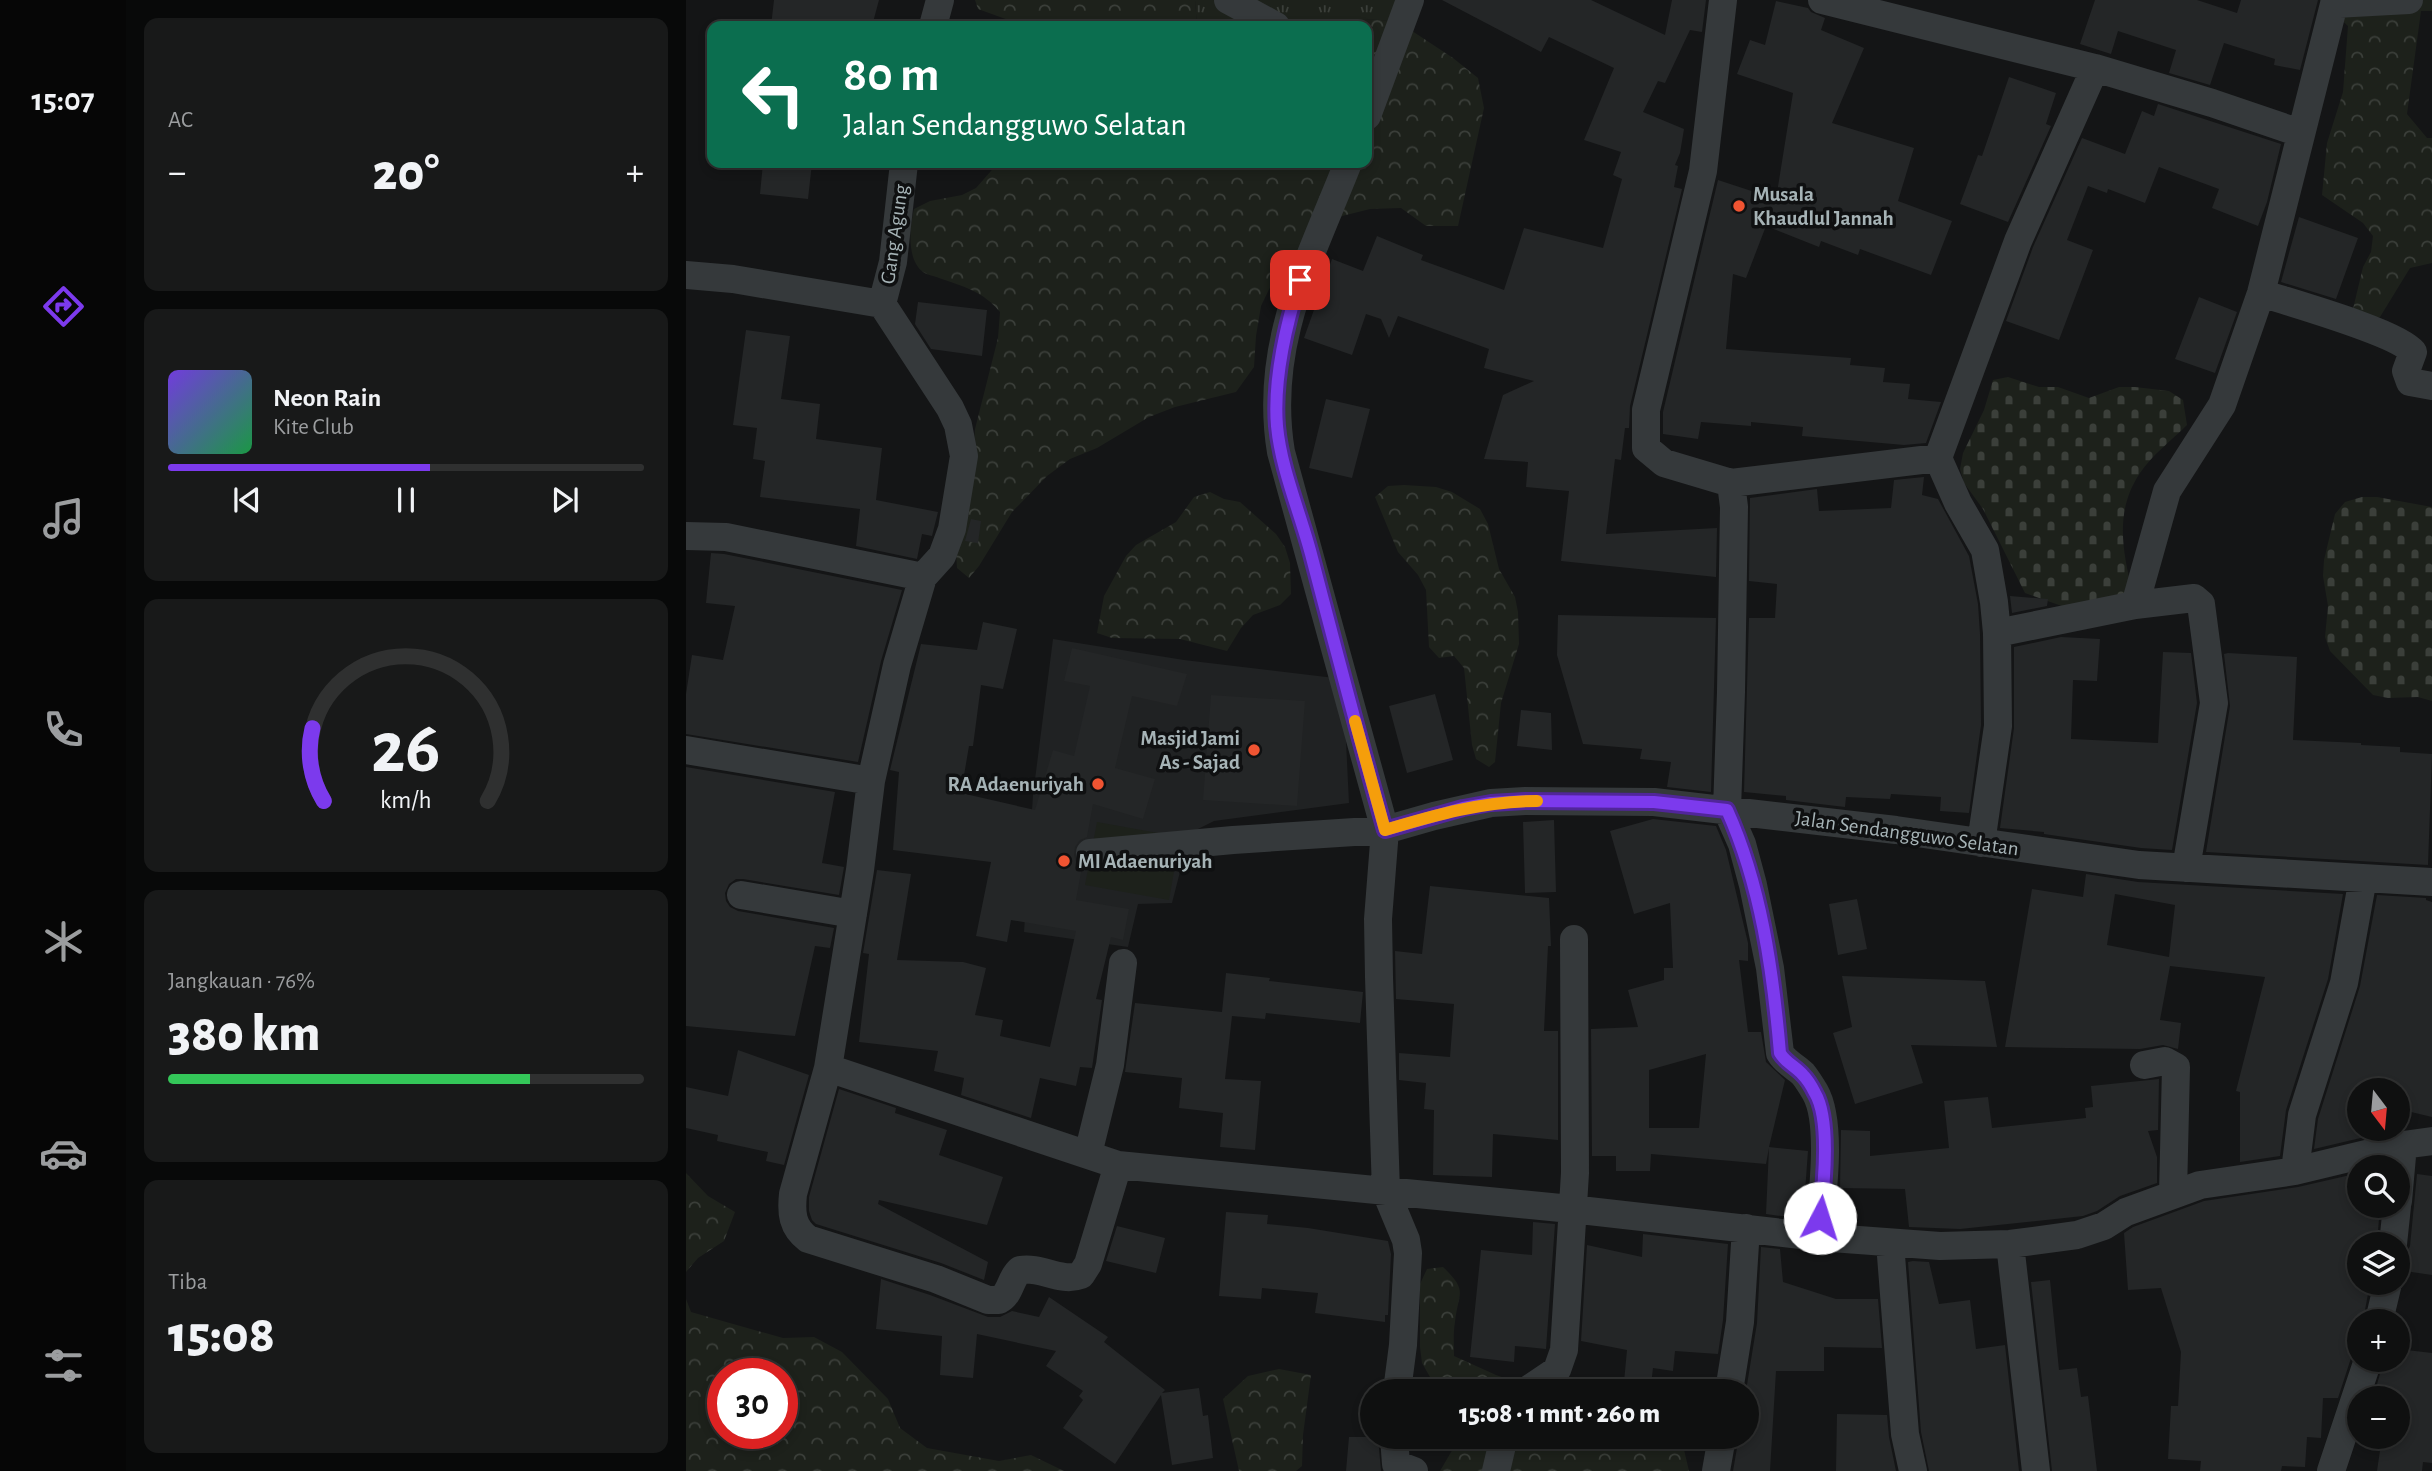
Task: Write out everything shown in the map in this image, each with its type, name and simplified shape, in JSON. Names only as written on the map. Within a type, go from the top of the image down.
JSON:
[{"type":"street","points":[[934,21],[940,0]]},
{"type":"street","points":[[1228,0],[1267,21]]},
{"type":"street","points":[[1373,78],[1410,0]]},
{"type":"street","points":[[1723,0],[1703,171],[1646,410],[1646,448],[1664,463],[1731,482],[1938,458]]},
{"type":"street","points":[[1822,0],[2095,68],[2213,103],[2300,133]]},
{"type":"street","points":[[2136,605],[2166,491],[2222,405],[2261,293],[2334,2],[2409,0]]},
{"type":"street","points":[[1981,843],[1998,726],[1997,632],[1985,550],[1958,503],[1938,458],[2018,241],[2095,68]]},
{"type":"street","name":"Gang Agung","points":[[881,304],[893,262],[903,168]]},
{"type":"street","points":[[1347,168],[1300,280],[1289,314],[1276,404],[1281,452],[1385,830],[1378,919],[1386,1192],[1406,1240],[1408,1253],[1399,1379]]},
{"type":"street","points":[[686,275],[733,279],[881,304],[950,408],[958,425],[964,456],[949,539],[942,555],[923,577],[897,665],[871,780],[828,1068],[793,1194],[793,1216],[800,1233],[808,1239],[936,1279],[988,1300],[1004,1298],[1014,1275],[1020,1270],[1030,1269],[1065,1278],[1081,1275],[1088,1264],[1118,1165]]},
{"type":"street","points":[[2261,293],[2387,336],[2407,346],[2413,352],[2406,371],[2410,382],[2432,386]]},
{"type":"street","points":[[1731,482],[1734,507],[1727,810],[1742,844],[1753,885],[1770,968],[1780,1053],[1787,1063],[1803,1074],[1817,1095],[1824,1114],[1818,1237]]},
{"type":"street","points":[[686,536],[726,537],[923,577]]},
{"type":"street","points":[[1997,632],[2136,605],[2194,598],[2201,604],[2214,703],[2186,868]]},
{"type":"street","points":[[686,750],[871,780]]},
{"type":"street","name":"Jalan Sendangguwo Selatan","points":[[1090,853],[1385,830],[1491,803],[1654,802],[2139,865],[2432,882]]},
{"type":"street","points":[[2295,1171],[2302,1115],[2344,983],[2363,878]]},
{"type":"street","points":[[741,895],[853,914]]},
{"type":"street","points":[[1544,1379],[1557,1370],[1564,1350],[1575,1173],[1574,939]]},
{"type":"street","points":[[1088,1154],[1110,1065],[1123,963]]},
{"type":"street","points":[[2144,1065],[2165,1061],[2176,1067],[2173,1194]]},
{"type":"street","points":[[828,1068],[1118,1165],[1571,1209],[1818,1237],[1940,1246],[2010,1244],[2077,1235],[2104,1226],[2126,1212],[2200,1185],[2295,1171],[2403,1144],[2432,1141]]},
{"type":"street","points":[[2402,1155],[2403,1144]]},
{"type":"street","points":[[1732,1379],[1740,1322],[1746,1228]]},
{"type":"street","points":[[1889,1243],[1905,1434],[1913,1471]]},
{"type":"street","points":[[2010,1244],[2036,1471]]},
{"type":"street","points":[[2331,1471],[2364,1372]]},
{"type":"street","points":[[1395,1449],[1396,1464],[1414,1471]]},
{"type":"street","points":[[1496,1471],[1501,1449]]},
{"type":"street","points":[[1716,1471],[1720,1449]]},
{"type":"shaded area","points":[[1053,639],[1184,660],[1343,679],[1349,803],[1214,821],[1190,833],[1172,903],[1138,904],[1128,947],[1024,932],[1033,795]]},
{"type":"green space","points":[[975,0],[1195,0],[1197,21],[1011,21],[978,9]]},
{"type":"green space","points":[[1195,0],[1401,0],[1397,21],[1197,21]]},
{"type":"green space","points":[[2320,0],[2432,0],[2432,11],[2421,11],[2407,114],[2427,138],[2432,138],[2432,263],[2410,268],[2380,317],[2365,319],[2353,309],[2363,267],[2371,252],[2373,236],[2363,223],[2322,195],[2327,143],[2343,92],[2348,26]]},
{"type":"green space","points":[[1362,19],[1397,21],[1478,78],[1484,108],[1458,226],[1426,226],[1401,208],[1370,209],[1342,216],[1316,234],[1274,279],[1261,306],[1254,367],[1236,392],[1175,407],[1149,417],[1097,448],[1070,459],[1047,476],[1012,512],[969,578],[957,568],[956,553],[969,509],[975,429],[998,338],[1000,312],[980,295],[965,287],[923,272],[912,251],[911,225],[914,209],[930,201],[962,195],[976,188],[994,168],[1372,168],[1372,21],[1361,21]]},
{"type":"green space","points":[[2008,377],[2039,387],[2058,387],[2089,398],[2119,387],[2135,387],[2169,391],[2183,400],[2187,425],[2145,466],[2127,501],[2123,530],[2132,590],[2093,617],[2025,593],[1983,509],[1964,483],[1960,469],[1963,453],[1984,410],[1993,380]]},
{"type":"green space","points":[[1388,486],[1436,487],[1452,492],[1480,509],[1488,524],[1499,569],[1515,597],[1519,644],[1501,703],[1495,762],[1489,767],[1476,759],[1472,745],[1464,668],[1454,656],[1439,658],[1429,647],[1426,590],[1418,575],[1398,552],[1375,497]]},
{"type":"green space","points":[[1210,492],[1224,499],[1240,502],[1276,534],[1285,547],[1290,563],[1291,594],[1280,605],[1253,615],[1241,628],[1227,651],[1180,639],[1112,638],[1097,633],[1104,596],[1126,556],[1136,545],[1176,522],[1194,497]]},
{"type":"green space","points":[[2362,497],[2377,497],[2432,507],[2432,701],[2418,697],[2388,698],[2373,695],[2330,651],[2325,637],[2328,606],[2323,576],[2324,560],[2335,514],[2345,502]]},
{"type":"green space","points":[[1097,822],[1180,837],[1169,900],[1085,885]]},
{"type":"green space","points":[[686,1173],[708,1196],[735,1212],[724,1241],[698,1258],[686,1272]]},
{"type":"green space","points":[[1443,1267],[1459,1287],[1454,1326],[1454,1356],[1507,1379],[1430,1377],[1422,1363],[1420,1347],[1420,1284],[1427,1269]]},
{"type":"green space","points":[[686,1299],[691,1312],[783,1338],[814,1337],[842,1352],[888,1399],[900,1428],[927,1448],[999,1461],[1031,1455],[1064,1471],[686,1471]]},
{"type":"green space","points":[[1279,1369],[1311,1375],[1302,1466],[1296,1471],[1239,1471],[1223,1399],[1248,1376]]},
{"type":"green space","points":[[1453,1449],[1684,1449],[1689,1471],[1440,1471]]},
{"type":"building","points":[[774,0],[879,0],[873,21],[772,21]]},
{"type":"building","points":[[1442,0],[1591,0],[1665,35],[1672,0],[1706,0],[1702,32],[1690,30],[1665,83],[1658,81],[1643,112],[1684,129],[1675,165],[1678,166],[1674,187],[1682,189],[1630,406],[1629,428],[1625,428],[1621,460],[1615,459],[1606,534],[1717,528],[1716,577],[1561,561],[1569,491],[1526,487],[1528,462],[1484,459],[1503,395],[1534,381],[1484,368],[1489,349],[1398,316],[1389,338],[1381,319],[1366,314],[1352,355],[1304,338],[1332,259],[1363,271],[1377,236],[1423,255],[1421,260],[1504,290],[1524,228],[1603,248],[1622,179],[1613,175],[1621,152],[1584,140],[1614,68],[1549,37],[1541,52]]},
{"type":"building","points":[[2095,0],[2197,0],[2237,13],[2241,0],[2318,0],[2300,70],[2274,65],[2275,59],[2224,43],[2210,85],[2169,73],[2176,50],[2118,31],[2111,54],[2080,44]]},
{"type":"building","points":[[1776,1],[1808,8],[1825,18],[1821,30],[1864,48],[1832,123],[1914,148],[1898,201],[1952,221],[1931,275],[1860,249],[1858,255],[1821,241],[1819,247],[1766,226],[1746,278],[1733,274],[1726,349],[1851,358],[1850,365],[1885,368],[1883,382],[1910,384],[1908,399],[1941,402],[1926,443],[1904,445],[1802,436],[1803,427],[1751,422],[1751,426],[1701,422],[1698,439],[1663,434],[1663,412],[1718,180],[1776,199],[1793,93],[1737,74],[1750,40],[1765,45]]},
{"type":"building","points":[[2009,77],[2056,93],[2046,124],[2051,126],[2008,222],[1960,204],[1978,155],[1982,156]]},
{"type":"building","points":[[2158,104],[2281,144],[2267,202],[2258,226],[2212,208],[2219,189],[2159,167],[2145,203],[2108,189],[2107,193],[2088,186],[2067,240],[2093,250],[2059,340],[2006,321],[2033,247],[2082,138],[2125,154],[2142,111],[2154,116]]},
{"type":"building","points":[[763,168],[811,168],[808,199],[760,194]]},
{"type":"building","points":[[2299,217],[2358,238],[2336,299],[2281,282]]},
{"type":"building","points":[[2199,297],[2237,312],[2215,373],[2175,359]]},
{"type":"building","points":[[918,302],[987,310],[982,356],[931,349],[915,324]]},
{"type":"building","points":[[746,330],[790,336],[781,399],[820,404],[816,439],[882,448],[876,500],[938,512],[932,536],[922,534],[917,559],[856,546],[860,509],[760,497],[765,461],[753,459],[757,428],[733,425]]},
{"type":"building","points":[[1326,399],[1370,409],[1352,478],[1309,468]]},
{"type":"building","points":[[1924,477],[1922,495],[1938,499],[1969,556],[1978,604],[1981,725],[1969,813],[1940,811],[1941,797],[1891,794],[1890,799],[1846,797],[1845,807],[1786,800],[1786,796],[1744,792],[1749,618],[1775,618],[1777,584],[1749,581],[1750,498],[1817,489],[1819,511],[1891,508],[1894,480]]},
{"type":"building","points":[[971,519],[981,521],[978,543],[965,541]]},
{"type":"building","points":[[711,553],[902,590],[881,661],[858,762],[686,734],[686,694],[692,655],[723,660],[735,606],[706,603]]},
{"type":"building","points":[[2010,596],[2048,599],[2047,606],[2012,613]]},
{"type":"building","points":[[1558,615],[1716,618],[1711,792],[1667,787],[1671,762],[1640,759],[1642,749],[1583,744],[1557,655]]},
{"type":"building","points":[[983,622],[1017,629],[1003,689],[981,685],[973,746],[969,746],[961,793],[1035,810],[1053,750],[1074,756],[1090,686],[1064,681],[1072,648],[1187,674],[1177,706],[1132,696],[1115,768],[1155,779],[1143,819],[1093,804],[1087,837],[1080,840],[1075,847],[1076,862],[1082,867],[1076,900],[1129,909],[1123,940],[1111,937],[1096,999],[1102,1000],[1092,1068],[1080,1067],[1076,1086],[1040,1078],[1031,1118],[961,1095],[964,1078],[934,1071],[938,1051],[859,1042],[869,954],[863,953],[877,870],[911,874],[897,960],[963,962],[986,968],[975,1015],[1003,1020],[1000,1036],[1050,1047],[1076,931],[1011,920],[1007,942],[976,936],[991,862],[893,850],[899,772],[890,770],[921,644],[977,650]]},
{"type":"building","points":[[2061,637],[2100,639],[2097,681],[2073,680],[2071,739],[2158,743],[2163,652],[2191,653],[2197,703],[2172,850],[2000,828],[2014,728],[2014,647]]},
{"type":"building","points":[[2224,654],[2297,657],[2293,740],[2361,743],[2400,747],[2400,752],[2432,754],[2428,865],[2206,852],[2230,706]]},
{"type":"building","points":[[1435,694],[1453,760],[1407,773],[1389,706]]},
{"type":"building","name":"Masjid Jami As - Sajad","points":[[1211,695],[1305,701],[1297,806],[1203,800]]},
{"type":"building","points":[[1521,710],[1551,713],[1552,750],[1517,746]]},
{"type":"building","points":[[686,767],[835,792],[822,863],[844,867],[839,895],[743,879],[736,879],[729,884],[725,893],[730,907],[738,911],[834,928],[830,948],[815,946],[795,1036],[686,1026]]},
{"type":"building","points":[[1653,819],[1716,826],[1726,850],[1748,943],[1748,961],[1739,960],[1748,1032],[1761,1032],[1766,1062],[1785,1080],[1769,1147],[1808,1151],[1803,1219],[1766,1214],[1769,1148],[1766,1164],[1651,1154],[1650,1171],[1616,1171],[1616,1156],[1592,1156],[1591,1029],[1638,1027],[1628,990],[1664,980],[1664,968],[1673,968],[1670,903],[1634,914],[1610,831]],"holes":[[[1706,1054],[1699,1128],[1649,1128],[1649,1070]]]},
{"type":"building","points":[[1554,820],[1556,892],[1525,893],[1523,822]]},
{"type":"building","points":[[2086,874],[2138,882],[2343,894],[2328,979],[2286,1110],[2280,1156],[2240,1162],[2240,1092],[2236,1091],[2265,977],[2170,966],[2160,1020],[2181,1023],[2178,1049],[2163,1045],[2140,1049],[2005,1047],[2032,889],[2083,897]],"holes":[[[2115,894],[2175,905],[2169,957],[2107,945]]]},
{"type":"building","points":[[1430,886],[1549,898],[1551,946],[1548,946],[1544,1031],[1558,1031],[1558,1140],[1493,1134],[1492,1177],[1433,1175],[1434,1110],[1424,1109],[1426,1083],[1399,1080],[1399,1053],[1450,1057],[1454,1004],[1396,999],[1395,951],[1422,954]]},
{"type":"building","points":[[2377,895],[2426,898],[2432,902],[2432,1117],[2410,1112],[2410,1078],[2347,1078],[2348,1141],[2314,1149],[2318,1119],[2360,986]]},
{"type":"building","points":[[1857,899],[1867,949],[1838,955],[1829,904]]},
{"type":"building","points":[[1226,973],[1363,992],[1360,1023],[1266,1013],[1265,1019],[1232,1016],[1225,1079],[1261,1081],[1255,1150],[1220,1147],[1223,1113],[1179,1108],[1182,1078],[1125,1072],[1135,1003],[1222,1012]]},
{"type":"building","points":[[1842,976],[1985,981],[1997,1047],[1911,1045],[1923,1083],[1855,1104],[1833,1033],[1852,1027]]},
{"type":"building","points":[[738,1050],[809,1075],[784,1165],[766,1161],[768,1152],[717,1141],[718,1135],[686,1128],[686,1087],[728,1096]]},
{"type":"building","points":[[2159,1079],[2158,1130],[2148,1131],[2157,1157],[2157,1183],[2120,1196],[2097,1211],[2083,1216],[1960,1229],[1909,1227],[1905,1189],[1840,1188],[1841,1130],[1870,1131],[1870,1156],[1949,1148],[1944,1101],[1988,1097],[1992,1128],[2086,1118],[2085,1108],[2093,1107],[2091,1086]]},
{"type":"building","points":[[839,1089],[896,1108],[895,1113],[947,1130],[939,1155],[1003,1177],[987,1225],[879,1200],[878,1204],[988,1262],[984,1280],[941,1263],[816,1224],[812,1220],[809,1197]]},
{"type":"building","points":[[2417,1174],[2432,1176],[2432,1275],[2410,1272]]},
{"type":"building","points":[[2347,1176],[2347,1218],[2379,1218],[2378,1232],[2347,1232],[2347,1295],[2368,1295],[2365,1309],[2347,1309],[2347,1370],[2338,1398],[2323,1398],[2321,1438],[2307,1437],[2305,1467],[2282,1466],[2281,1471],[2200,1471],[2201,1461],[2168,1459],[2171,1406],[2178,1406],[2181,1352],[2161,1288],[2128,1290],[2124,1233],[2133,1227],[2204,1201],[2298,1187]]},
{"type":"building","points":[[1226,1212],[1268,1215],[1267,1224],[1388,1241],[1391,1254],[1388,1315],[1385,1315],[1385,1322],[1315,1313],[1318,1293],[1262,1288],[1261,1299],[1219,1296]]},
{"type":"building","points":[[1533,1222],[1555,1224],[1546,1349],[1515,1346],[1514,1362],[1470,1357],[1481,1250],[1532,1255]]},
{"type":"building","points":[[1117,1226],[1165,1238],[1156,1273],[1106,1261]]},
{"type":"building","points":[[1643,1234],[1728,1244],[1723,1320],[1718,1354],[1675,1351],[1673,1371],[1653,1368],[1652,1379],[1624,1379],[1627,1350],[1581,1341],[1587,1245],[1642,1257]]},
{"type":"building","points":[[1761,1247],[1780,1249],[1783,1282],[1836,1299],[1878,1299],[1882,1348],[1824,1347],[1824,1371],[1776,1371],[1770,1471],[1733,1471],[1737,1449],[1759,1449],[1759,1379],[1748,1379],[1757,1323]]},
{"type":"building","points":[[1908,1262],[1929,1262],[1939,1304],[1970,1300],[1976,1349],[2005,1345],[2019,1471],[1929,1471],[1921,1432]]},
{"type":"building","points":[[881,1279],[988,1317],[1000,1317],[1012,1311],[1039,1317],[1049,1297],[1108,1337],[1104,1342],[1165,1390],[1162,1393],[1199,1388],[1203,1416],[1208,1415],[1213,1458],[1172,1465],[1161,1395],[1115,1464],[1063,1428],[1083,1400],[1079,1396],[1083,1391],[1046,1366],[1056,1351],[977,1334],[973,1378],[940,1375],[942,1336],[876,1329]]},
{"type":"building","points":[[2050,1280],[2059,1370],[2077,1368],[2081,1397],[2088,1396],[2097,1471],[2052,1471],[2031,1282]]},
{"type":"building","points":[[2410,1350],[2432,1353],[2432,1463],[2423,1462],[2422,1471],[2377,1471],[2380,1449],[2410,1449],[2410,1386],[2376,1386],[2381,1372],[2410,1372]]},
{"type":"building","points":[[1837,1414],[1887,1415],[1896,1471],[1836,1471]]},
{"type":"building","points":[[1349,1437],[1360,1437],[1360,1449],[1379,1449],[1381,1471],[1346,1471]]},
{"type":"slow traffic","points":[[1355,721],[1385,830],[1463,808],[1491,803],[1537,801]]},
{"type":"place","name":"Musala Khaudlul Jannah","points":[[1739,206]]},
{"type":"place","name":"Masjid Jami As - Sajad","points":[[1254,750]]},
{"type":"place","name":"RA Adaenuriyah","points":[[1098,784]]},
{"type":"place","name":"MI Adaenuriyah","points":[[1064,861]]},
{"type":"route","points":[[1300,280],[1289,314],[1276,404],[1277,427],[1289,482],[1385,830],[1463,808],[1525,801],[1654,802],[1727,810],[1742,844],[1753,885],[1770,968],[1780,1053],[1787,1063],[1803,1074],[1817,1095],[1824,1114],[1820,1218]]}]
